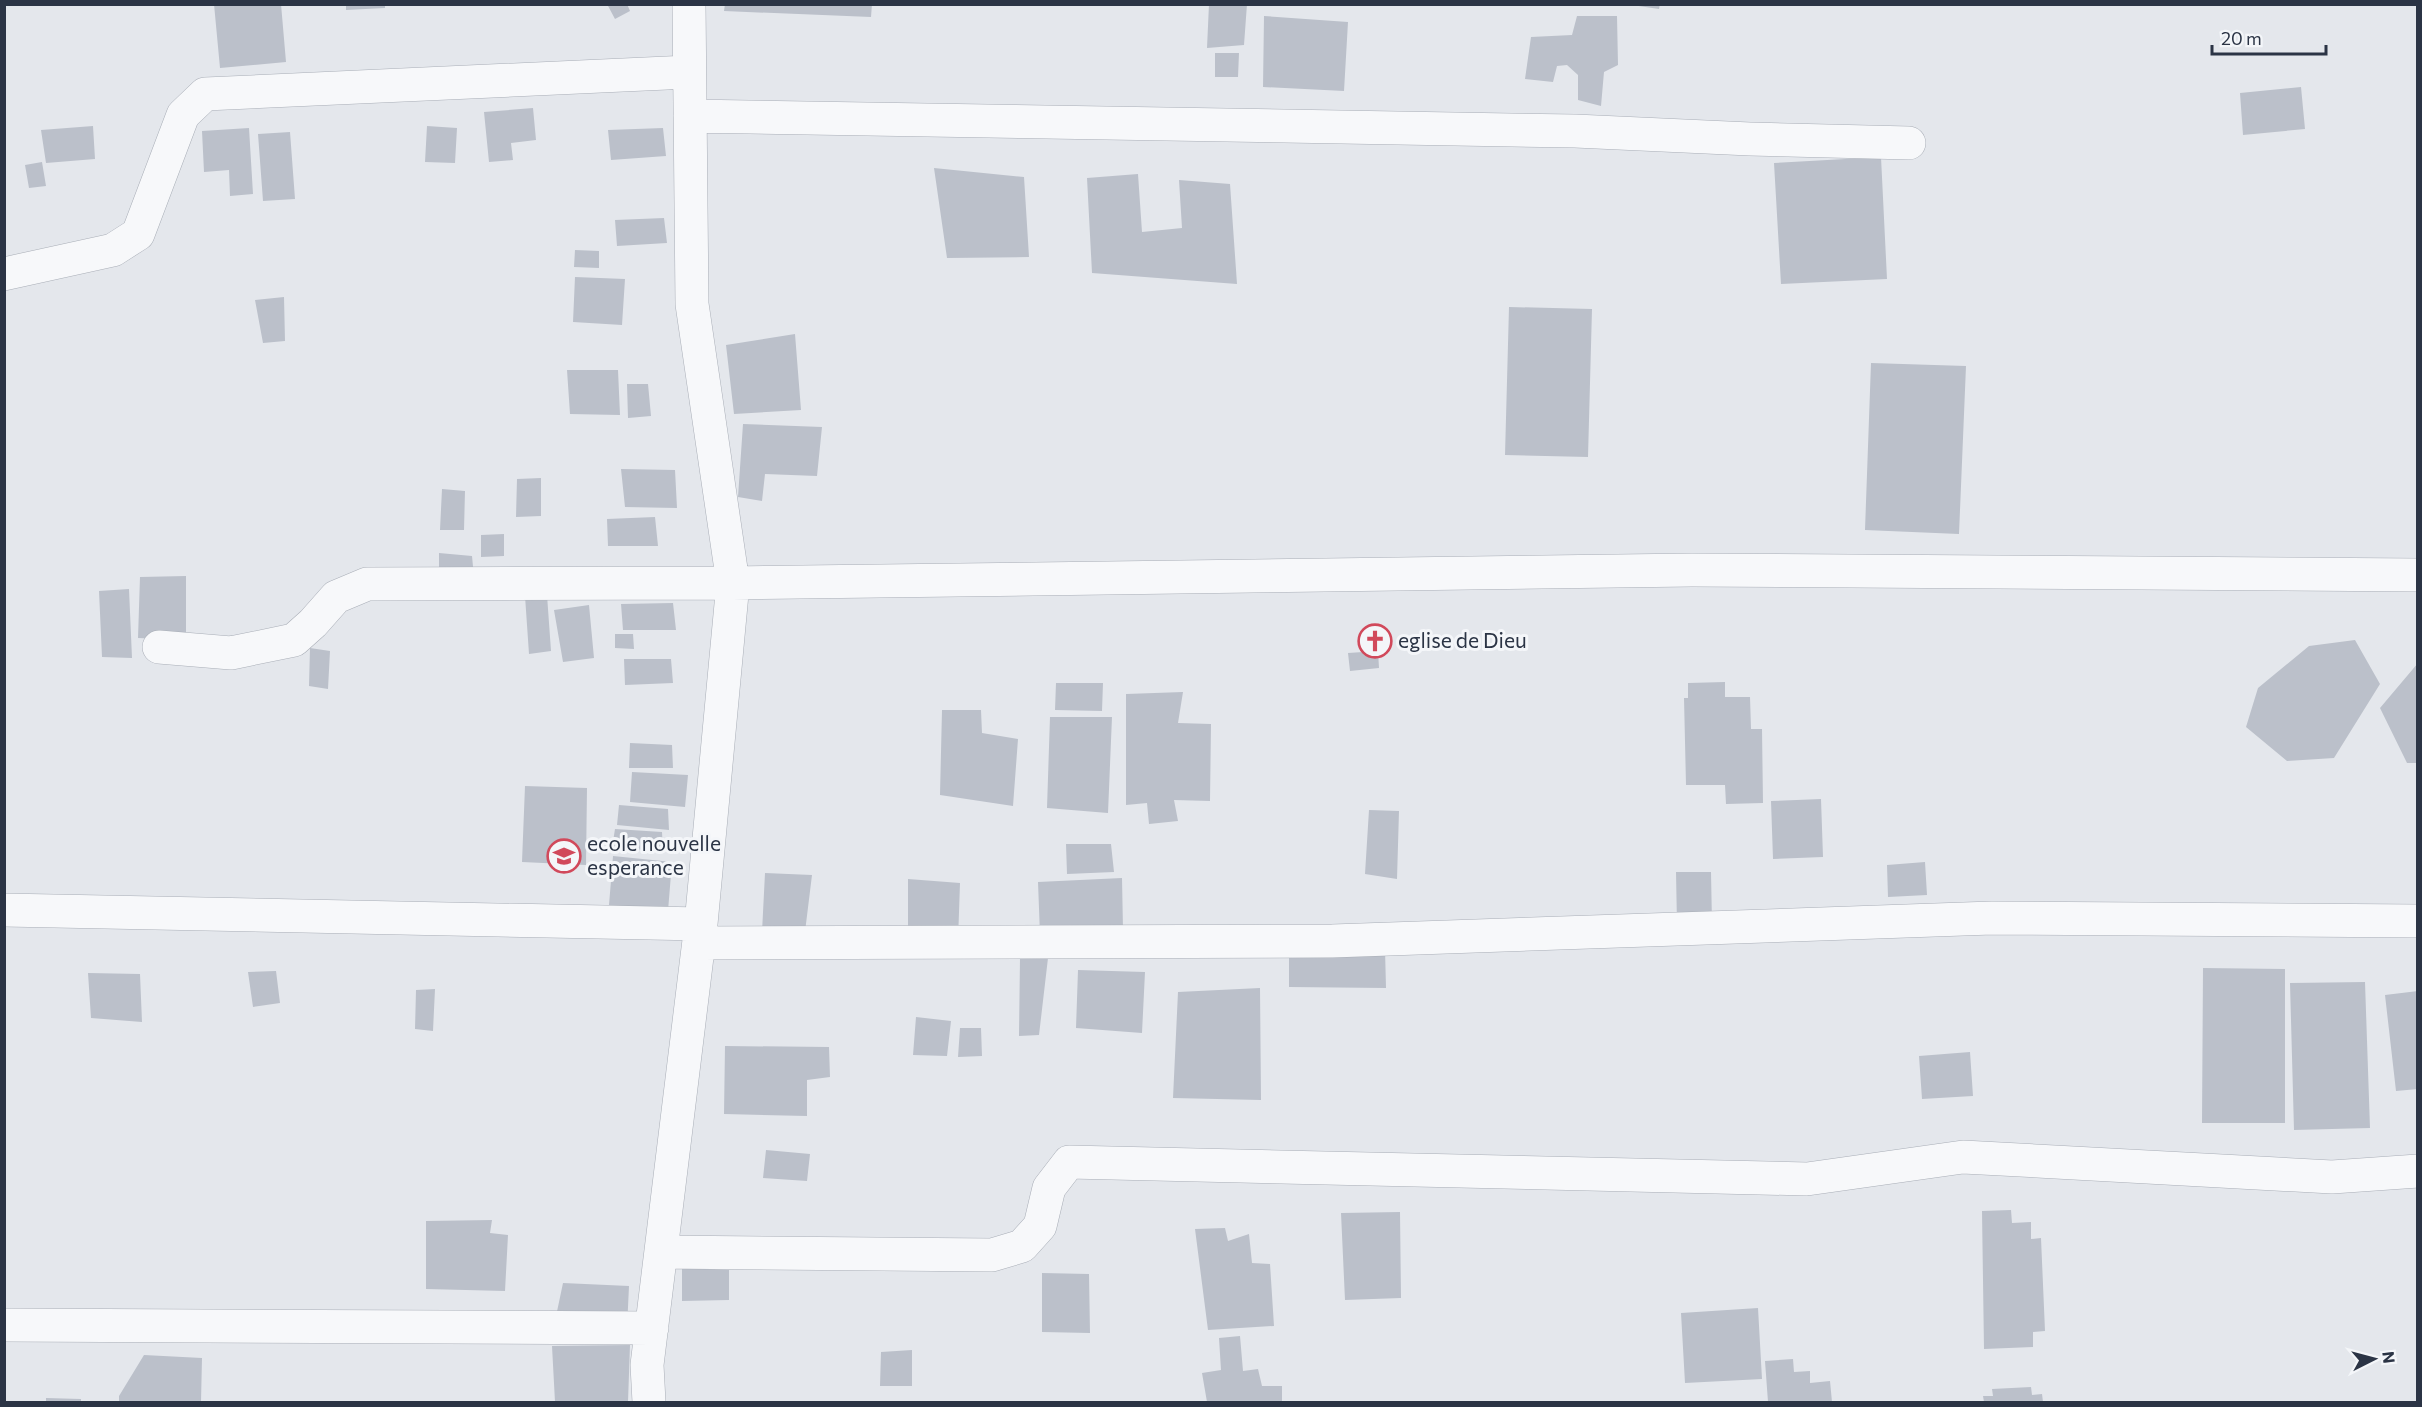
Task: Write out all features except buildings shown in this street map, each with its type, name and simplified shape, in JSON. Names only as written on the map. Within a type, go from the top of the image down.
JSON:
[{"type":"street","points":[[649,1402],[647,1365],[700,933],[733,584],[692,304],[689,4]]},
{"type":"street","points":[[4,274],[113,250],[138,234],[183,115],[205,94],[689,72]]},
{"type":"street","points":[[690,116],[1563,130],[1750,139],[1909,142]]},
{"type":"street","points":[[159,647],[231,653],[294,640],[314,623],[336,597],[367,584],[733,584],[1692,570],[2418,575]]},
{"type":"street","points":[[4,909],[700,933],[1332,941],[1992,918],[2418,921]]},
{"type":"street","points":[[661,1252],[992,1255],[1022,1246],[1040,1226],[1049,1188],[1069,1162],[1807,1179],[1963,1157],[2332,1177],[2418,1171]]},
{"type":"street","points":[[4,1325],[652,1328]]},
{"type":"place","name":"eglise de Dieu","points":[[1375,641]]},
{"type":"place","name":"ecole nouvelle esperance","points":[[564,856]]}]
